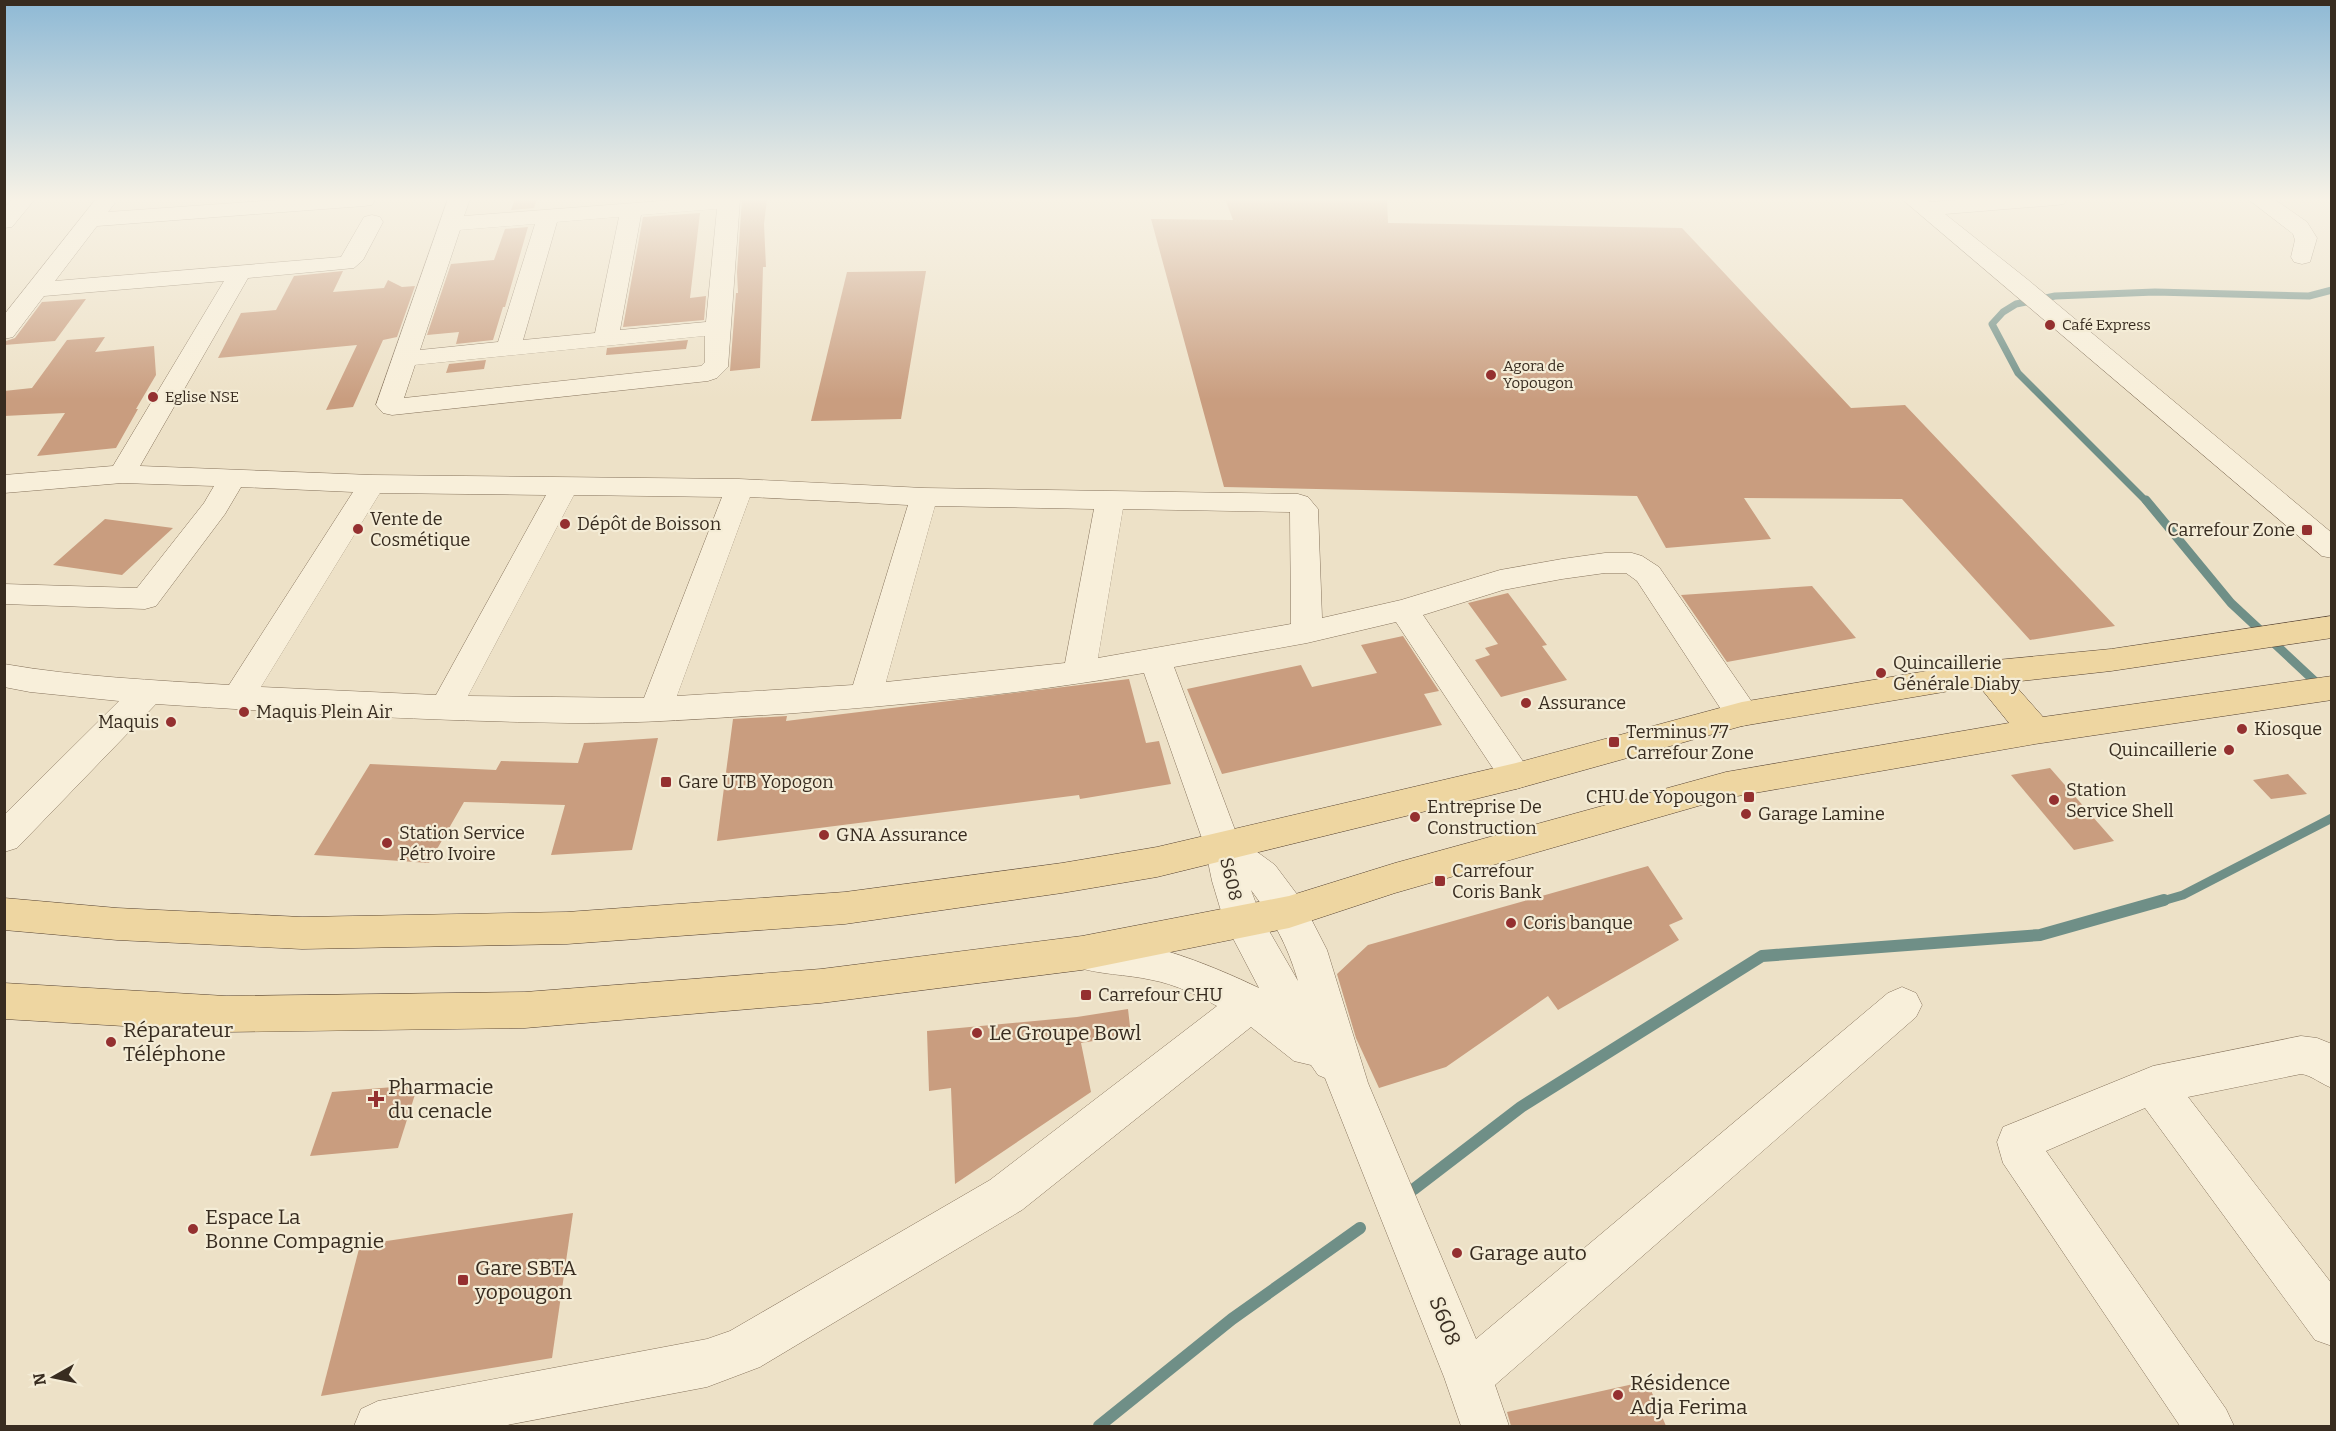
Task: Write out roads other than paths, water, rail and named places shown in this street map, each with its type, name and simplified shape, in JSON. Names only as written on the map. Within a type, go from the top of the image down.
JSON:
[{"type":"main road","points":[[4,914],[117,924],[302,933],[567,928],[845,908],[1062,878],[1157,862],[1516,776],[1742,714],[1986,673],[2111,660],[2331,627]]},
{"type":"main road","points":[[1986,673],[2035,731]]},
{"type":"main road","points":[[4,1001],[226,1014],[525,1010],[821,986],[1082,953],[1288,912],[1395,878],[1726,785],[2035,731],[2331,688]]},
{"type":"street","points":[[4,332],[56,266]]},
{"type":"street","points":[[37,291],[310,266]]},
{"type":"street","points":[[435,266],[403,359],[390,405],[392,407],[708,373],[717,362],[717,328],[723,266]]},
{"type":"street","points":[[508,349],[533,266]]},
{"type":"street","points":[[606,339],[620,266]]},
{"type":"street","points":[[1995,266],[2331,549]]},
{"type":"street","points":[[122,474],[241,271]]},
{"type":"street","points":[[403,359],[717,328]]},
{"type":"street","points":[[4,484],[122,474],[372,484],[739,488],[924,497],[1302,505],[1307,632]]},
{"type":"street","points":[[4,594],[145,599],[215,508],[232,479]]},
{"type":"street","points":[[238,697],[372,484]]},
{"type":"street","points":[[447,707],[564,487]]},
{"type":"street","points":[[656,710],[739,488]]},
{"type":"street","points":[[866,696],[924,497]]},
{"type":"street","points":[[1079,673],[1110,500]]},
{"type":"street","points":[[4,675],[30,680],[148,692],[447,707],[656,710],[866,696],[1079,673],[1155,660],[1307,632],[1404,610],[1500,580],[1584,566],[1632,563],[1648,574],[1742,714]]},
{"type":"street","points":[[1404,610],[1516,776]]},
{"type":"street","points":[[1155,660],[1223,847]]},
{"type":"street","points":[[4,838],[148,692]]},
{"type":"street","name":"S608","points":[[1223,847],[1262,876],[1288,912],[1308,950],[1347,1083],[1468,1377],[1485,1426]]},
{"type":"street","name":"S608","points":[[1223,847],[1230,881],[1243,921],[1280,988],[1347,1083]]},
{"type":"street","name":"S608","points":[[1082,953],[1154,963],[1211,983],[1251,1003],[1281,1025],[1347,1083]]},
{"type":"street","points":[[378,1426],[707,1363],[743,1350],[1006,1196],[1251,1003]]},
{"type":"street","points":[[1468,1377],[1902,1005]]},
{"type":"street","points":[[2209,1426],[2018,1148],[2018,1142],[2153,1085],[2301,1055],[2317,1057],[2331,1069]]},
{"type":"street","points":[[2153,1085],[2331,1323]]},
{"type":"waterway","points":[[2147,502],[2018,373],[1992,324],[2003,312],[2016,304],[2055,296],[2155,292],[2309,296],[2332,290]]},
{"type":"waterway","points":[[2146,500],[2231,603],[2321,687]]},
{"type":"waterway","points":[[2159,902],[2183,895],[2332,818]]},
{"type":"waterway","points":[[1414,1189],[1521,1107],[1762,956],[2040,935],[2164,900]]},
{"type":"waterway","points":[[1099,1426],[1232,1319],[1360,1228]]},
{"type":"place","name":"Café Express","points":[[2050,325]]},
{"type":"place","name":"Agora de Yopougon","points":[[1491,375]]},
{"type":"place","name":"Eglise NSE","points":[[153,397]]},
{"type":"place","name":"Dépôt de Boisson","points":[[565,524]]},
{"type":"place","name":"Vente de Cosmétique","points":[[358,529]]},
{"type":"place","name":"Carrefour Zone","points":[[2307,530]]},
{"type":"place","name":"Quincaillerie Générale Diaby","points":[[1881,673]]},
{"type":"place","name":"Assurance","points":[[1526,703]]},
{"type":"place","name":"Maquis Plein Air","points":[[244,712]]},
{"type":"place","name":"Maquis","points":[[171,722]]},
{"type":"place","name":"Kiosque","points":[[2242,729]]},
{"type":"place","name":"Terminus 77 Carrefour Zone","points":[[1614,742]]},
{"type":"place","name":"Quincaillerie","points":[[2229,750]]},
{"type":"place","name":"Gare UTB Yopogon","points":[[666,782]]},
{"type":"place","name":"CHU de Yopougon","points":[[1749,797]]},
{"type":"place","name":"Station Service Shell","points":[[2054,800]]},
{"type":"place","name":"Garage Lamine","points":[[1746,814]]},
{"type":"place","name":"Entreprise De Construction","points":[[1415,817]]},
{"type":"place","name":"GNA Assurance","points":[[824,835]]},
{"type":"place","name":"Station Service Pétro Ivoire","points":[[387,843]]},
{"type":"place","name":"Carrefour Coris Bank","points":[[1440,881]]},
{"type":"place","name":"Coris banque","points":[[1511,923]]},
{"type":"place","name":"Carrefour CHU","points":[[1086,995]]},
{"type":"place","name":"Le Groupe Bowl","points":[[977,1033]]},
{"type":"place","name":"Réparateur Téléphone","points":[[111,1042]]},
{"type":"place","name":"Pharmacie du cenacle","points":[[376,1099]]},
{"type":"place","name":"Espace La Bonne Compagnie","points":[[193,1229]]},
{"type":"place","name":"Garage auto","points":[[1457,1253]]},
{"type":"place","name":"Gare SBTA yopougon","points":[[463,1280]]},
{"type":"place","name":"Résidence Adja Ferima","points":[[1618,1395]]}]
